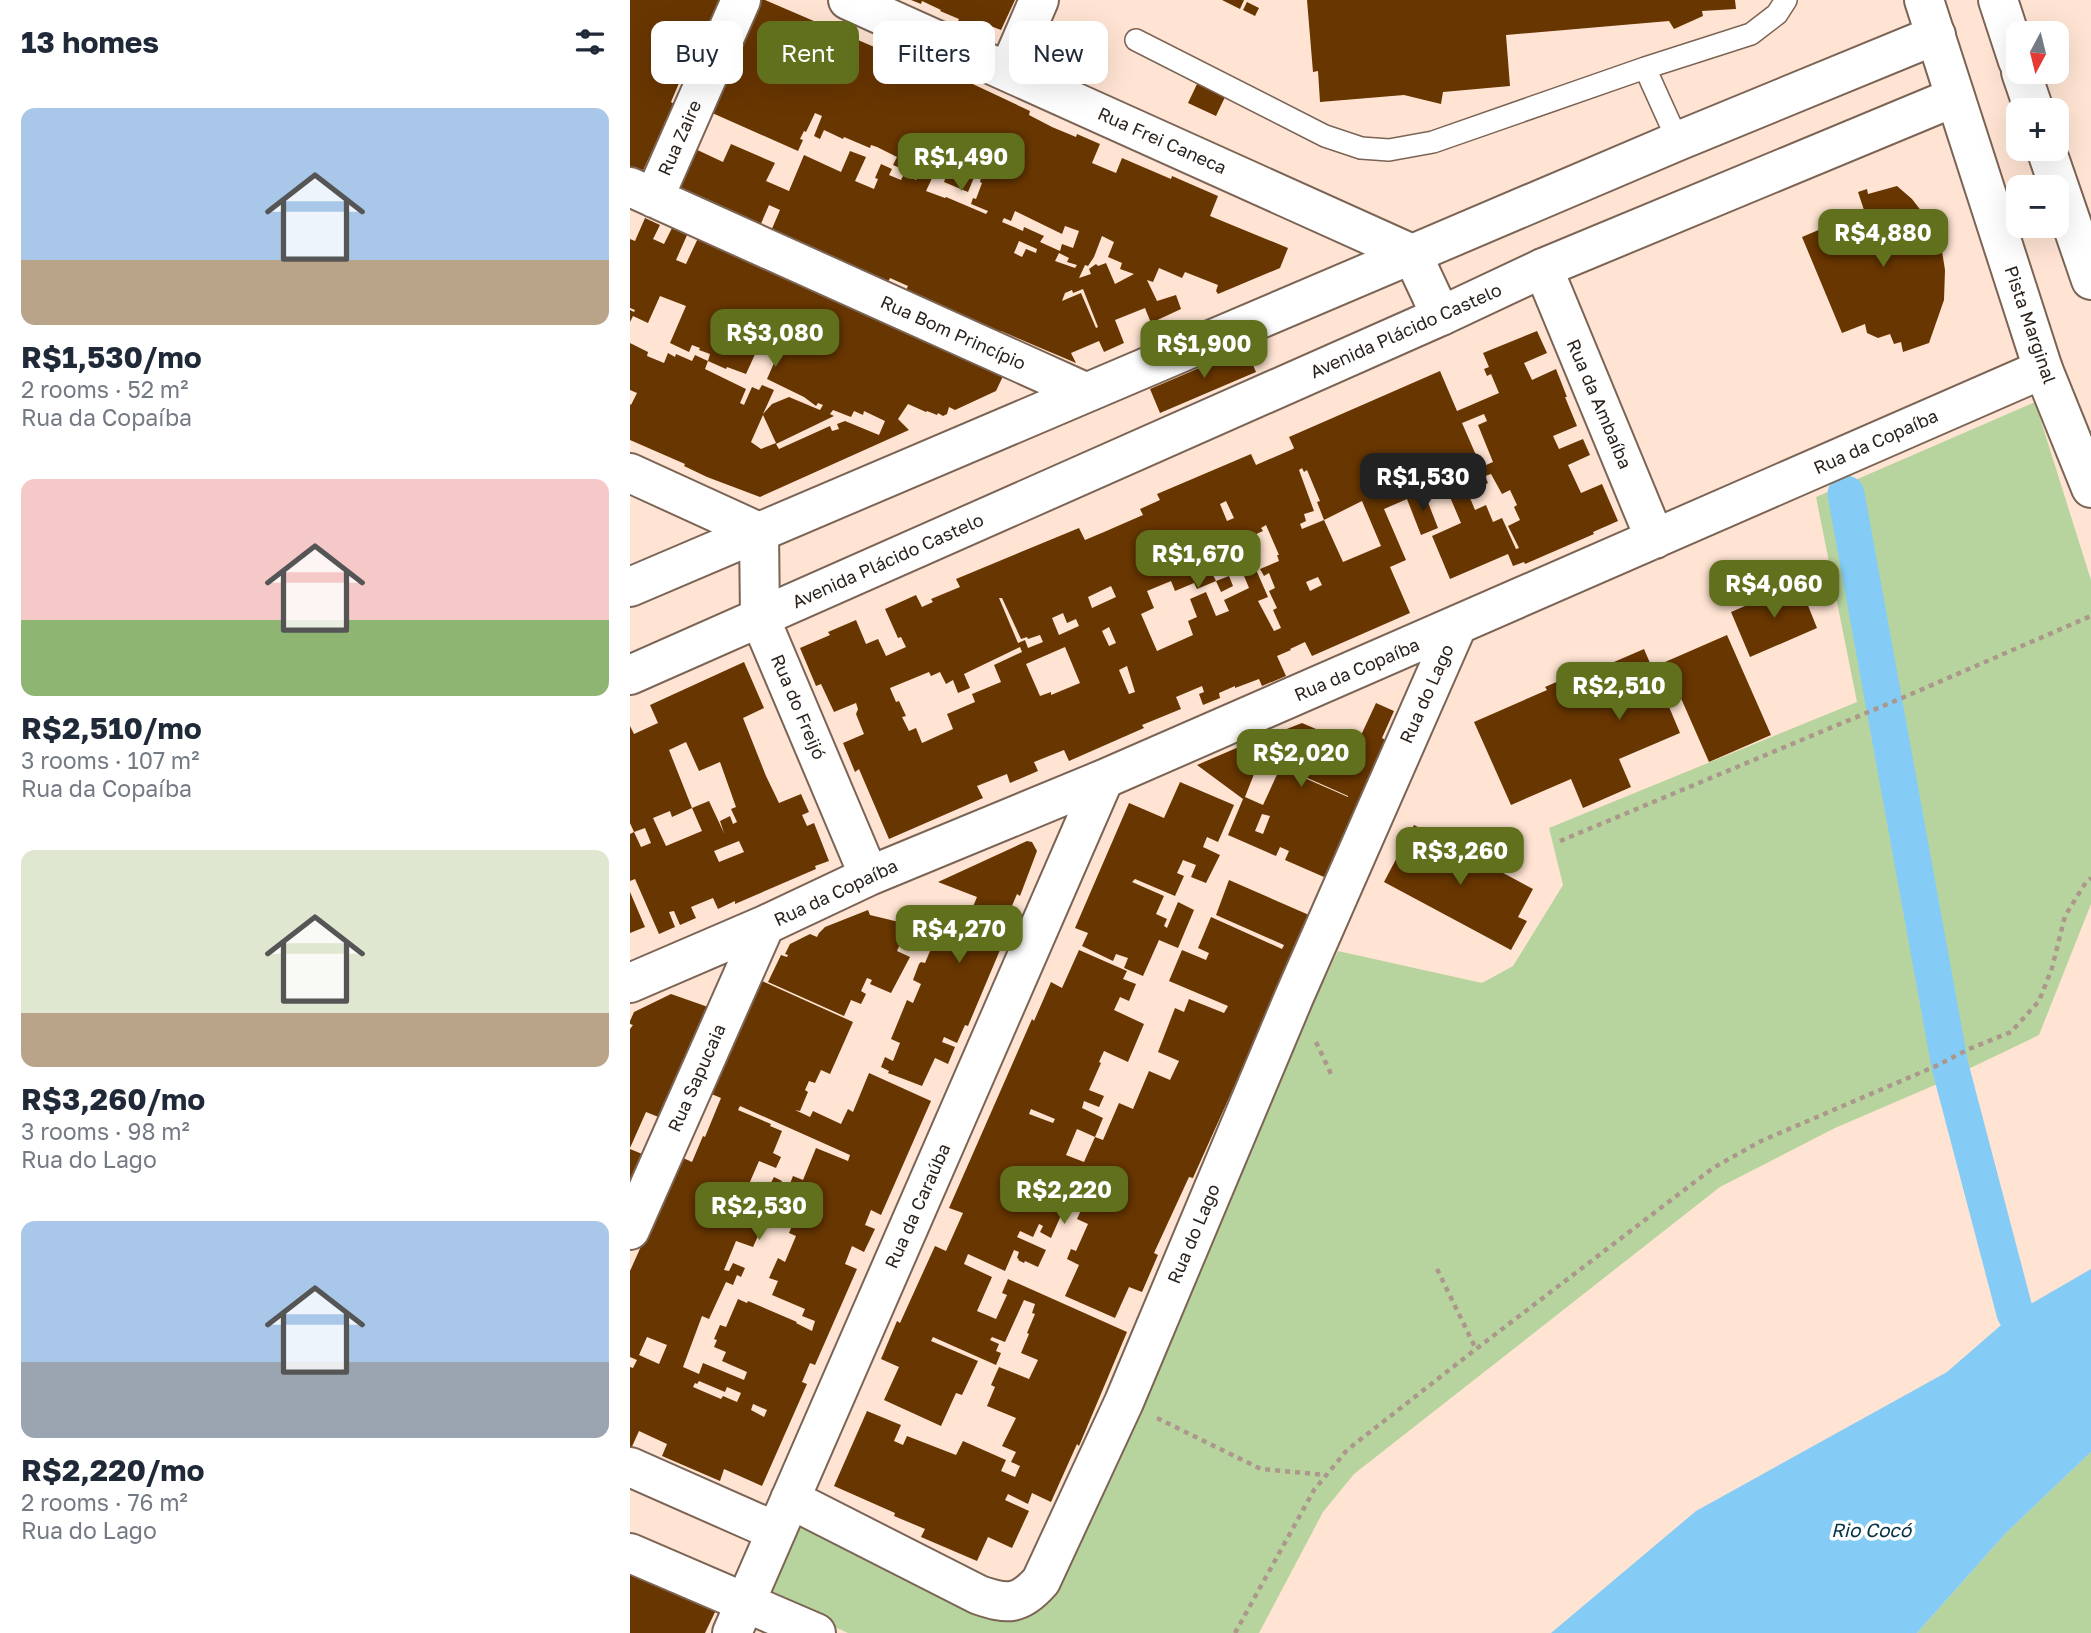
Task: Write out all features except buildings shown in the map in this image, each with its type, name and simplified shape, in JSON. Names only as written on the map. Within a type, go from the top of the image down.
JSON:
[{"type":"main road","name":"Rua Zaire","points":[[642,193],[741,0]]},
{"type":"main road","name":"Rua Frei Caneca","points":[[848,0],[1412,254]]},
{"type":"main road","points":[[1008,72],[1039,0]]},
{"type":"main road","points":[[1998,0],[2006,24]]},
{"type":"main road","points":[[630,587],[1678,141],[1930,18]]},
{"type":"main road","name":"Pista Marginal","points":[[1930,18],[2043,369],[2091,488]]},
{"type":"main road","name":"Avenida Plácido Castelo","points":[[630,675],[1441,316],[1542,268],[1955,97]]},
{"type":"main road","points":[[2050,161],[2091,280]]},
{"type":"main road","name":"Rua Bom Princípio","points":[[642,193],[1085,392]]},
{"type":"main road","points":[[1412,254],[1441,316]]},
{"type":"main road","name":"Rua da Ambaíba","points":[[1542,268],[1655,539]]},
{"type":"main road","name":"Rua da Copaíba","points":[[630,983],[765,925],[869,876],[1104,779],[2043,369]]},
{"type":"main road","points":[[630,473],[759,532]]},
{"type":"main road","name":"Rua do Freijó","points":[[759,532],[760,618],[869,876]]},
{"type":"main road","name":"Rua do Lago","points":[[630,1467],[778,1524],[999,1602],[1017,1601],[1030,1594],[1041,1581],[1124,1402],[1294,997],[1457,626]]},
{"type":"main road","name":"Rua da Caraúba","points":[[743,1608],[1104,779]]},
{"type":"main road","name":"Rua Sapucaia","points":[[630,1230],[765,925]]},
{"type":"main road","points":[[630,1553],[743,1608],[816,1633]]},
{"type":"lane","points":[[1136,40],[1325,136],[1361,148],[1389,150],[1433,142],[1751,34],[1777,14],[1786,0]]},
{"type":"lane","points":[[1645,68],[1678,141]]},
{"type":"path","points":[[1560,841],[2091,616]]},
{"type":"path","points":[[1235,1633],[1314,1490],[1347,1450],[1713,1168],[1761,1141],[2011,1032],[2039,1001],[2052,968],[2065,916],[2091,878]]},
{"type":"path","points":[[1437,1269],[1476,1349]]},
{"type":"path","points":[[1124,1402],[1261,1468],[1327,1475]]},
{"type":"green space","points":[[2035,402],[2091,580],[2091,904],[2039,1035],[1935,1085],[1835,1128],[1720,1187],[1354,1474],[1323,1512],[1259,1633],[848,1633],[771,1598],[769,1590],[796,1528],[806,1523],[1005,1616],[1283,1067],[1338,951],[1482,983],[1513,966],[1563,885],[1549,828],[1857,702],[1816,497]]},
{"type":"green space","points":[[2091,1452],[2091,1633],[1917,1633],[2006,1533]]},
{"type":"water","name":"Rio Cocó","points":[[2091,1269],[2091,1452],[2006,1533],[1917,1633],[1551,1633],[1696,1511],[1947,1372],[2015,1313]]},
{"type":"waterway","points":[[1846,494],[1950,1066],[2015,1313],[2042,1356]]}]
